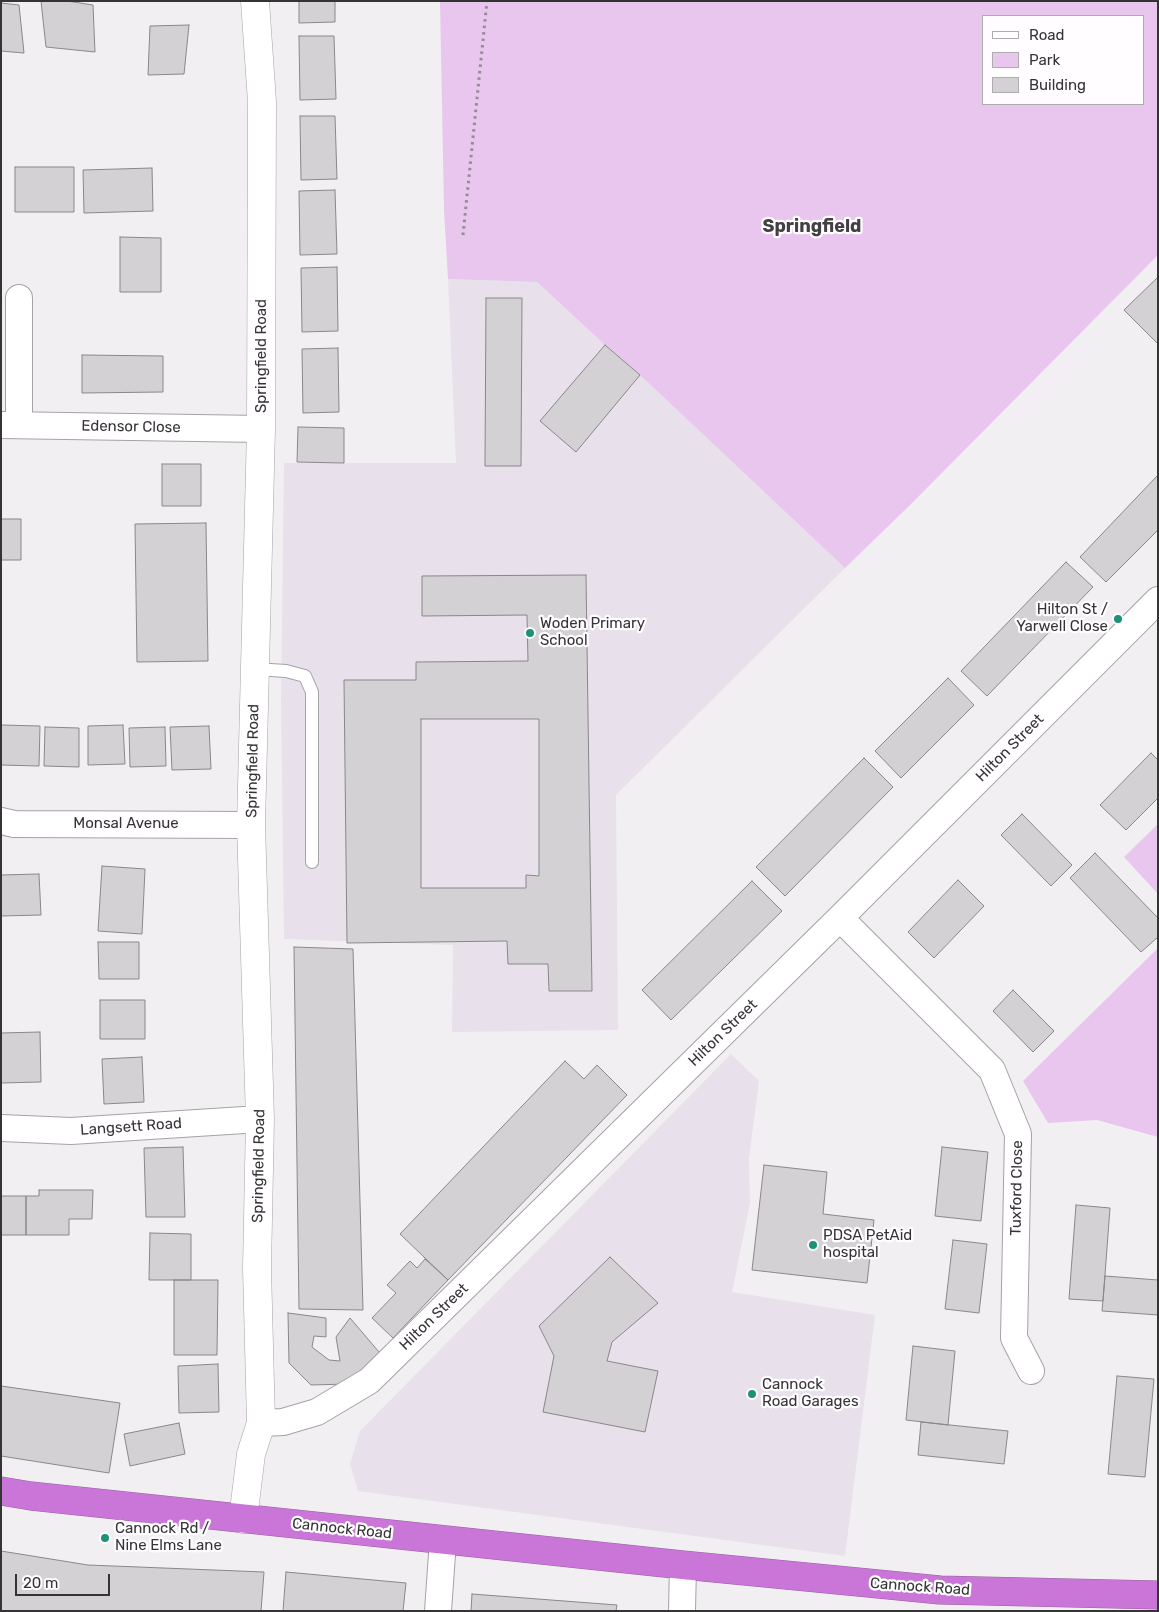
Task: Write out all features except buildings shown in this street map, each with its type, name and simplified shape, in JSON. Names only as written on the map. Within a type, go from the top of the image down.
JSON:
[{"type":"highway","name":"Cannock Road","points":[[1,1491],[31,1496],[243,1519],[940,1590],[1158,1595]]},
{"type":"street","name":"Springfield Road","points":[[243,1519],[251,1454],[261,1423],[256,1268],[260,1118],[251,825],[261,429],[262,102],[255,1]]},
{"type":"street","points":[[10,425],[19,298]]},
{"type":"street","name":"Edensor Close","points":[[10,425],[261,429]]},
{"type":"street","name":"Hilton Street","points":[[261,1423],[283,1422],[317,1412],[369,1382],[840,918],[1158,600]]},
{"type":"street","name":"Monsal Avenue","points":[[1,821],[14,824],[251,825]]},
{"type":"street","name":"Tuxford Close","points":[[840,918],[992,1070],[1018,1134],[1014,1338],[1031,1371]]},
{"type":"street","name":"Langsett Road","points":[[1,1128],[71,1131],[260,1118]]},
{"type":"street","points":[[438,1611],[443,1540]]},
{"type":"street","points":[[682,1611],[683,1565]]},
{"type":"lane","points":[[255,669],[286,671],[305,676],[312,692],[312,862]]},
{"type":"path","points":[[463,235],[487,1]]},
{"type":"shaded area","name":"Woden Primary School","points":[[448,279],[537,282],[640,375],[845,568],[616,795],[618,1030],[452,1032],[453,945],[284,939],[281,699],[284,463],[456,463]]},
{"type":"shaded area","points":[[731,1054],[759,1081],[749,1158],[750,1203],[732,1292],[875,1315],[845,1556],[358,1491],[350,1464],[360,1431]]},
{"type":"green space","points":[[440,1],[1158,1],[1158,255],[845,568],[640,375],[537,282],[448,279],[444,211]]},
{"type":"green space","points":[[1158,824],[1158,894],[1124,857]]},
{"type":"green space","points":[[1158,948],[1158,1137],[1097,1120],[1048,1123],[1023,1081]]},
{"type":"place","name":"Hilton St / Yarwell Close","points":[[1118,619]]},
{"type":"place","name":"Woden Primary School","points":[[530,633]]},
{"type":"place","name":"PDSA PetAid hospital","points":[[813,1245]]},
{"type":"place","name":"Cannock Road Garages","points":[[752,1394]]},
{"type":"place","name":"Cannock Rd / Nine Elms Lane","points":[[105,1538]]},
{"type":"district","name":"Springfield","points":[[812,227]]}]
